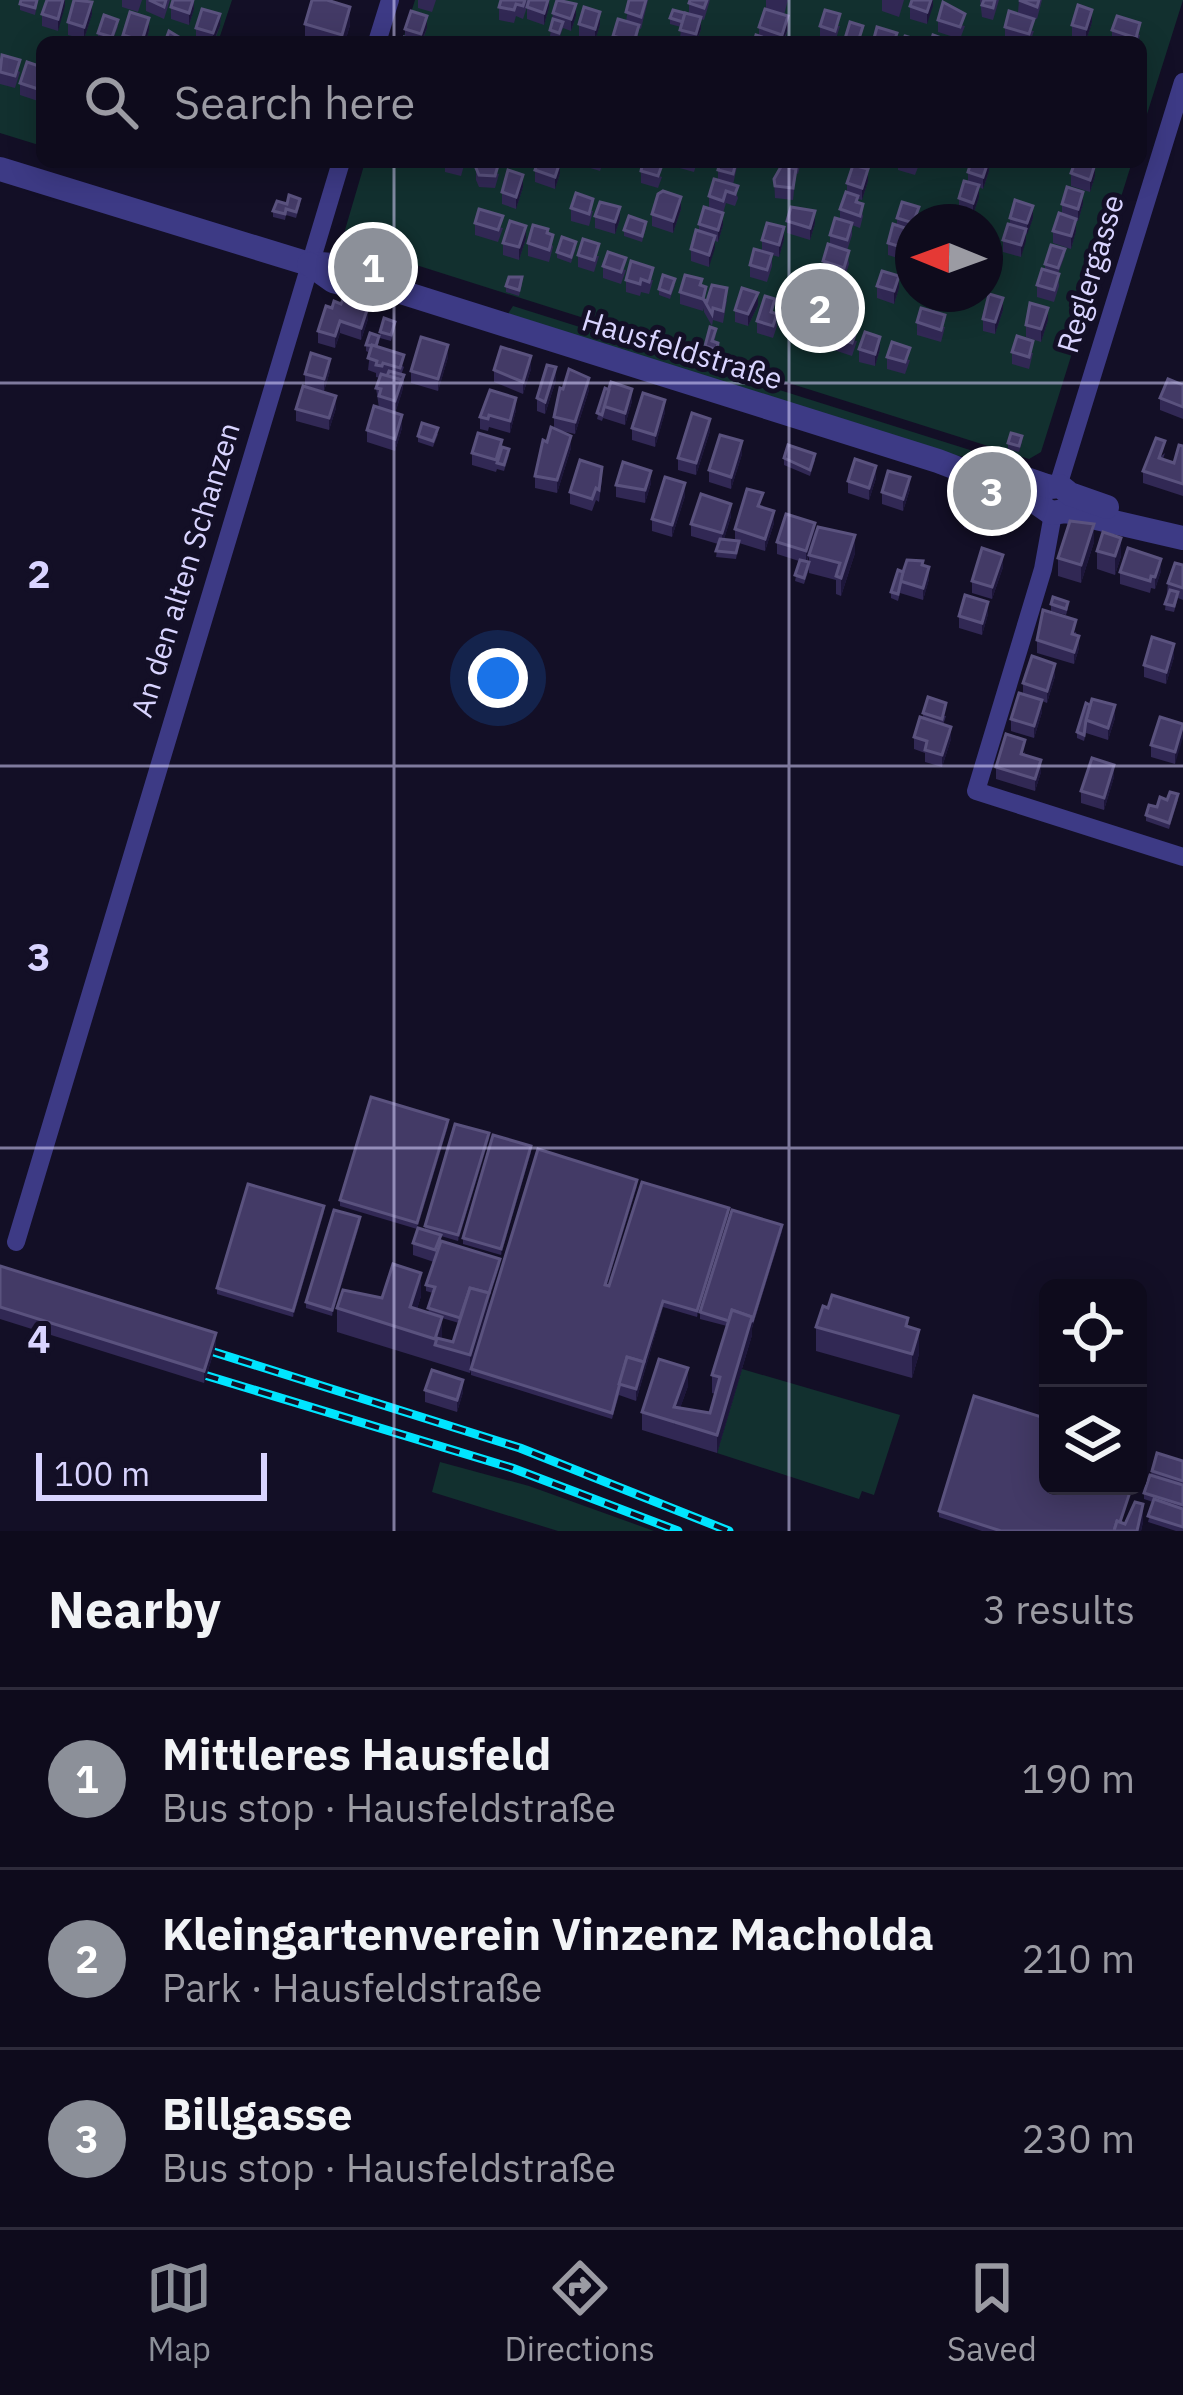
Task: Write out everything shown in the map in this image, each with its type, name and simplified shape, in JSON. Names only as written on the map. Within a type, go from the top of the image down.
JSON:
[{"type":"street","points":[[379,36],[389,0]]},
{"type":"street","name":"Reglergasse","points":[[1183,82],[1057,499],[1043,569],[976,791],[1183,857]]},
{"type":"street","name":"An den alten Schanzen","points":[[16,1243],[338,168]]},
{"type":"street","name":"Hausfeldstraße","points":[[0,169],[309,264],[345,267],[391,282],[401,292],[1057,499],[1131,529],[1183,538]]},
{"type":"green space","points":[[0,0],[232,0],[220,36],[36,36],[36,144],[0,133]]},
{"type":"green space","points":[[415,0],[1183,0],[1147,114],[1147,36],[404,36]]},
{"type":"green space","points":[[363,168],[1130,168],[1041,452],[1029,459],[353,245],[345,230]]},
{"type":"green space","points":[[513,306],[973,453],[967,457],[936,453],[506,317]]},
{"type":"green space","points":[[742,1369],[900,1415],[874,1495],[862,1491],[859,1499],[717,1453]]},
{"type":"green space","points":[[440,1462],[529,1486],[654,1531],[558,1531],[432,1492]]},
{"type":"building","points":[[21,0],[37,0],[35,8],[20,4]]},
{"type":"building","points":[[47,0],[63,0],[58,19],[42,14]]},
{"type":"building","points":[[74,0],[92,2],[84,27],[68,22]]},
{"type":"building","points":[[173,0],[193,0],[189,13],[171,7]]},
{"type":"building","points":[[312,0],[350,7],[342,35],[305,24]]},
{"type":"building","points":[[501,0],[525,0],[514,10],[499,7]]},
{"type":"building","points":[[529,0],[548,0],[544,13],[527,7]]},
{"type":"building","points":[[557,0],[576,4],[571,19],[553,13]]},
{"type":"building","points":[[629,0],[646,0],[641,17],[626,12]]},
{"type":"building","points":[[690,0],[707,0],[704,8]]},
{"type":"building","points":[[912,0],[931,0],[927,12],[910,6]]},
{"type":"building","points":[[943,2],[965,14],[960,27],[938,20]]},
{"type":"building","points":[[1078,5],[1092,10],[1086,29],[1072,25]]},
{"type":"building","points":[[584,7],[600,12],[595,29],[579,24]]},
{"type":"building","points":[[202,9],[220,14],[213,33],[196,28]]},
{"type":"building","points":[[765,9],[788,16],[782,35],[759,27]]},
{"type":"building","points":[[673,10],[685,13],[683,22],[670,18]]},
{"type":"building","points":[[825,10],[840,14],[835,31],[820,26]]},
{"type":"building","points":[[411,11],[427,16],[421,34],[405,29]]},
{"type":"building","points":[[1009,11],[1034,19],[1029,34],[1005,27]]},
{"type":"building","points":[[130,12],[149,18],[144,36],[123,35]]},
{"type":"building","points":[[685,13],[701,17],[696,34],[680,30]]},
{"type":"building","points":[[104,15],[118,20],[112,36],[98,33]]},
{"type":"building","points":[[1117,16],[1140,23],[1137,36],[1112,30]]},
{"type":"building","points":[[553,19],[563,22],[559,33],[550,30]]},
{"type":"building","points":[[618,19],[639,25],[636,36],[613,36]]},
{"type":"building","points":[[850,22],[863,26],[860,36],[846,36]]},
{"type":"building","points":[[877,27],[897,33],[896,36],[875,36]]},
{"type":"building","points":[[2,55],[20,60],[15,76],[0,72]]},
{"type":"building","points":[[27,62],[36,65],[36,88],[20,83]]},
{"type":"building","points":[[476,168],[497,168],[495,176],[479,175]]},
{"type":"building","points":[[536,168],[558,168],[555,177]]},
{"type":"building","points":[[642,168],[661,168],[658,176]]},
{"type":"building","points":[[780,168],[796,169],[793,188],[775,186]]},
{"type":"building","points":[[852,168],[868,169],[862,188],[847,183]]},
{"type":"building","points":[[969,168],[986,168],[983,177],[968,172]]},
{"type":"building","points":[[1073,168],[1094,168],[1090,180],[1071,173]]},
{"type":"building","points":[[508,170],[523,175],[516,197],[502,192]]},
{"type":"building","points":[[714,179],[738,186],[735,194],[726,191],[723,201],[709,196]]},
{"type":"building","points":[[964,181],[979,185],[973,203],[959,198]]},
{"type":"building","points":[[1067,187],[1083,192],[1078,209],[1062,204]]},
{"type":"building","points":[[663,191],[681,197],[673,221],[652,214]]},
{"type":"building","points":[[846,192],[858,196],[856,202],[863,204],[860,216],[840,209]]},
{"type":"building","points":[[576,193],[593,199],[589,214],[571,208]]},
{"type":"building","points":[[289,195],[300,199],[296,212],[273,211],[277,201],[287,204]]},
{"type":"building","points":[[1015,200],[1033,206],[1027,223],[1010,218]]},
{"type":"building","points":[[600,202],[620,207],[615,222],[595,216]]},
{"type":"building","points":[[704,207],[723,213],[718,230],[699,224]]},
{"type":"building","points":[[791,207],[815,211],[810,228],[787,221]]},
{"type":"building","points":[[479,209],[503,216],[498,230],[475,223]]},
{"type":"building","points":[[1059,213],[1076,219],[1071,236],[1053,231]]},
{"type":"building","points":[[629,216],[646,222],[642,236],[624,230]]},
{"type":"building","points":[[835,218],[852,223],[847,240],[830,235]]},
{"type":"building","points":[[510,221],[526,226],[519,247],[503,243]]},
{"type":"building","points":[[767,223],[784,227],[779,245],[762,240]]},
{"type":"building","points":[[893,224],[895,245],[888,243]]},
{"type":"building","points":[[1008,224],[1026,229],[1021,245],[1003,240]]},
{"type":"building","points":[[533,225],[553,235],[549,250],[528,243]]},
{"type":"building","points":[[696,230],[715,236],[709,255],[691,249]]},
{"type":"building","points":[[562,237],[576,242],[571,257],[557,252]]},
{"type":"building","points":[[583,239],[599,244],[594,260],[578,255]]},
{"type":"building","points":[[828,244],[849,251],[844,268],[823,261]]},
{"type":"building","points":[[1051,245],[1065,249],[1058,268],[1045,264]]},
{"type":"building","points":[[754,249],[772,254],[767,270],[750,265]]},
{"type":"building","points":[[608,252],[626,258],[621,272],[603,266]]},
{"type":"building","points":[[631,261],[653,268],[649,282],[626,280]]},
{"type":"building","points":[[1042,269],[1059,274],[1054,290],[1037,285]]},
{"type":"building","points":[[882,271],[895,275],[894,291],[877,286]]},
{"type":"building","points":[[819,274],[835,279],[831,295],[815,290]]},
{"type":"building","points":[[663,275],[675,279],[670,293],[659,289]]},
{"type":"building","points":[[685,275],[702,279],[703,299],[680,292]]},
{"type":"building","points":[[509,277],[522,277],[519,290],[506,286]]},
{"type":"building","points":[[712,285],[727,288],[723,311],[713,308],[712,314],[704,300]]},
{"type":"building","points":[[742,288],[758,293],[748,314],[735,310]]},
{"type":"building","points":[[765,296],[775,299],[773,326],[757,321]]},
{"type":"building","points":[[344,297],[368,307],[361,328],[340,321],[335,336],[318,331],[326,306],[332,308],[334,301],[341,304]]},
{"type":"building","points":[[791,303],[807,308],[803,324],[786,319]]},
{"type":"building","points":[[1030,303],[1048,308],[1041,329],[1026,325]]},
{"type":"building","points":[[814,312],[831,317],[825,338],[808,333]]},
{"type":"building","points":[[920,312],[945,315],[941,330],[917,322]]},
{"type":"building","points":[[985,312],[998,312],[995,322],[983,319]]},
{"type":"building","points":[[384,318],[395,322],[391,335],[380,332]]},
{"type":"building","points":[[839,323],[857,329],[852,343],[834,338]]},
{"type":"building","points":[[710,327],[716,329],[712,341],[718,343],[717,350],[705,346]]},
{"type":"building","points":[[865,332],[880,337],[875,354],[859,349]]},
{"type":"building","points":[[370,333],[379,336],[376,346],[366,345]]},
{"type":"building","points":[[1017,336],[1033,341],[1029,357],[1012,352]]},
{"type":"building","points":[[421,337],[448,345],[438,379],[411,371]]},
{"type":"building","points":[[892,342],[910,348],[905,362],[887,357]]},
{"type":"building","points":[[372,345],[404,355],[400,368],[376,365],[377,361],[368,358]]},
{"type":"building","points":[[501,347],[531,356],[523,382],[494,370]]},
{"type":"building","points":[[311,353],[330,359],[324,379],[305,374]]},
{"type":"building","points":[[547,365],[556,367],[545,402],[537,398]]},
{"type":"building","points":[[569,369],[589,378],[575,422],[554,417]]},
{"type":"building","points":[[381,374],[402,380],[395,401],[379,396],[381,389],[376,388]]},
{"type":"building","points":[[1168,379],[1183,385],[1183,407],[1160,398]]},
{"type":"building","points":[[611,382],[632,389],[625,413],[603,406]]},
{"type":"building","points":[[303,386],[336,396],[329,418],[296,409]]},
{"type":"building","points":[[605,388],[609,390],[602,415],[597,413]]},
{"type":"building","points":[[490,390],[516,398],[510,421],[480,417]]},
{"type":"building","points":[[643,393],[665,400],[655,435],[632,428]]},
{"type":"building","points":[[374,406],[402,415],[395,439],[367,430]]},
{"type":"building","points":[[692,413],[710,419],[696,463],[678,458]]},
{"type":"building","points":[[422,423],[438,428],[433,441],[418,436]]},
{"type":"building","points":[[551,427],[571,436],[557,480],[535,476]]},
{"type":"building","points":[[478,433],[502,440],[496,460],[472,453]]},
{"type":"building","points":[[1011,433],[1022,436],[1019,446],[1008,443]]},
{"type":"building","points":[[720,435],[742,441],[731,477],[709,470]]},
{"type":"building","points":[[1156,438],[1165,441],[1159,458],[1174,463],[1179,445],[1183,446],[1183,484],[1143,471]]},
{"type":"building","points":[[788,445],[815,454],[810,470],[784,458]]},
{"type":"building","points":[[502,447],[509,449],[504,465],[497,463]]},
{"type":"building","points":[[855,459],[876,466],[869,488],[848,481]]},
{"type":"building","points":[[580,460],[602,467],[599,490],[592,499],[570,492]]},
{"type":"building","points":[[623,462],[651,471],[645,490],[616,485]]},
{"type":"building","points":[[888,471],[910,477],[903,499],[882,492]]},
{"type":"building","points":[[665,477],[685,483],[672,525],[652,519]]},
{"type":"building","points":[[747,489],[763,493],[758,506],[774,511],[765,539],[735,529]]},
{"type":"building","points":[[701,494],[731,504],[722,533],[691,524]]},
{"type":"building","points":[[971,496],[995,504],[989,524],[964,516]]},
{"type":"building","points":[[786,514],[815,523],[806,551],[777,542]]},
{"type":"building","points":[[1070,521],[1094,524],[1081,565],[1058,558]]},
{"type":"building","points":[[818,527],[855,535],[841,578],[836,576],[840,563],[809,555]]},
{"type":"building","points":[[1103,532],[1121,538],[1115,556],[1097,551]]},
{"type":"building","points":[[720,539],[739,541],[736,553],[716,551]]},
{"type":"building","points":[[982,548],[1003,555],[992,587],[972,581]]},
{"type":"building","points":[[1128,548],[1161,559],[1150,581],[1120,572]]},
{"type":"building","points":[[800,560],[809,562],[804,578],[795,575]]},
{"type":"building","points":[[907,560],[923,561],[929,567],[923,588],[900,581]]},
{"type":"building","points":[[1175,563],[1183,565],[1183,588],[1168,583]]},
{"type":"building","points":[[898,570],[903,572],[898,594],[891,592]]},
{"type":"building","points":[[1170,590],[1178,592],[1174,606],[1165,604]]},
{"type":"building","points":[[965,595],[988,602],[982,623],[959,616]]},
{"type":"building","points":[[1053,597],[1068,602],[1066,609],[1051,604]]},
{"type":"building","points":[[1043,610],[1076,620],[1072,634],[1079,636],[1074,652],[1037,640]]},
{"type":"building","points":[[1152,637],[1174,644],[1166,672],[1144,665]]},
{"type":"building","points":[[1032,656],[1055,664],[1047,691],[1023,683]]},
{"type":"building","points":[[1019,693],[1042,700],[1034,726],[1011,719]]},
{"type":"building","points":[[928,697],[946,703],[942,719],[923,713]]},
{"type":"building","points":[[1092,699],[1115,705],[1108,728],[1086,720]]},
{"type":"building","points":[[1086,703],[1090,705],[1084,735],[1077,732]]},
{"type":"building","points":[[920,717],[951,727],[942,755],[925,750],[927,741],[914,737]]},
{"type":"building","points":[[1160,717],[1183,724],[1175,752],[1151,745]]},
{"type":"building","points":[[1006,734],[1025,740],[1021,754],[1041,760],[1035,779],[996,767]]},
{"type":"building","points":[[1092,758],[1114,765],[1104,798],[1081,791]]},
{"type":"building","points":[[1170,792],[1178,794],[1169,823],[1146,815],[1149,805],[1157,807],[1160,797],[1167,800]]},
{"type":"building","points":[[371,1097],[448,1120],[417,1223],[340,1200]]},
{"type":"building","points":[[455,1124],[489,1133],[458,1235],[425,1226]]},
{"type":"building","points":[[493,1135],[531,1146],[501,1249],[463,1238]]},
{"type":"building","points":[[538,1149],[637,1180],[605,1285],[609,1286],[642,1182],[729,1208],[697,1311],[663,1301],[644,1362],[627,1357],[612,1413],[471,1369]]},
{"type":"building","points":[[248,1184],[324,1206],[293,1311],[217,1288]]},
{"type":"building","points":[[334,1210],[360,1217],[332,1310],[306,1302]]},
{"type":"building","points":[[732,1210],[782,1225],[752,1322],[752,1317],[732,1310],[729,1321],[700,1312]]},
{"type":"building","points":[[418,1228],[441,1235],[435,1250],[413,1243]]},
{"type":"building","points":[[441,1241],[500,1259],[489,1293],[470,1288],[460,1318],[428,1308],[435,1287],[426,1285]]},
{"type":"building","points":[[393,1264],[421,1273],[410,1307],[442,1317],[435,1339],[337,1308],[343,1290],[382,1298]]},
{"type":"building","points":[[0,1266],[216,1333],[204,1371],[0,1307]]},
{"type":"building","points":[[470,1288],[489,1293],[470,1355],[435,1345],[437,1338],[453,1342]]},
{"type":"building","points":[[832,1295],[908,1318],[906,1326],[919,1330],[912,1354],[816,1327]]},
{"type":"building","points":[[732,1310],[752,1317],[717,1435],[642,1412],[659,1359],[688,1368],[674,1407],[710,1413],[720,1377],[712,1375]]},
{"type":"building","points":[[627,1357],[644,1362],[636,1389],[619,1384]]},
{"type":"building","points":[[432,1370],[463,1380],[457,1400],[425,1390]]},
{"type":"building","points":[[974,1396],[1039,1416],[1039,1495],[1129,1495],[1114,1531],[1001,1531],[939,1511]]},
{"type":"building","points":[[1157,1453],[1183,1461],[1183,1481],[1152,1471]]},
{"type":"building","points":[[1150,1475],[1183,1485],[1183,1505],[1147,1494]]},
{"type":"building","points":[[1154,1499],[1183,1509],[1183,1527],[1148,1516]]},
{"type":"building","points":[[1135,1502],[1143,1504],[1137,1531],[1114,1531],[1117,1521],[1125,1524]]},
{"type":"railway","points":[[185,1343],[520,1448],[729,1531]]},
{"type":"railway","points":[[178,1367],[512,1468],[678,1531]]},
{"type":"place","name":"Mittleres Hausfeld","points":[[373,267]]},
{"type":"place","name":"Kleingartenverein Vinzenz Macholda","points":[[820,308]]},
{"type":"place","name":"Billgasse","points":[[992,491]]}]
